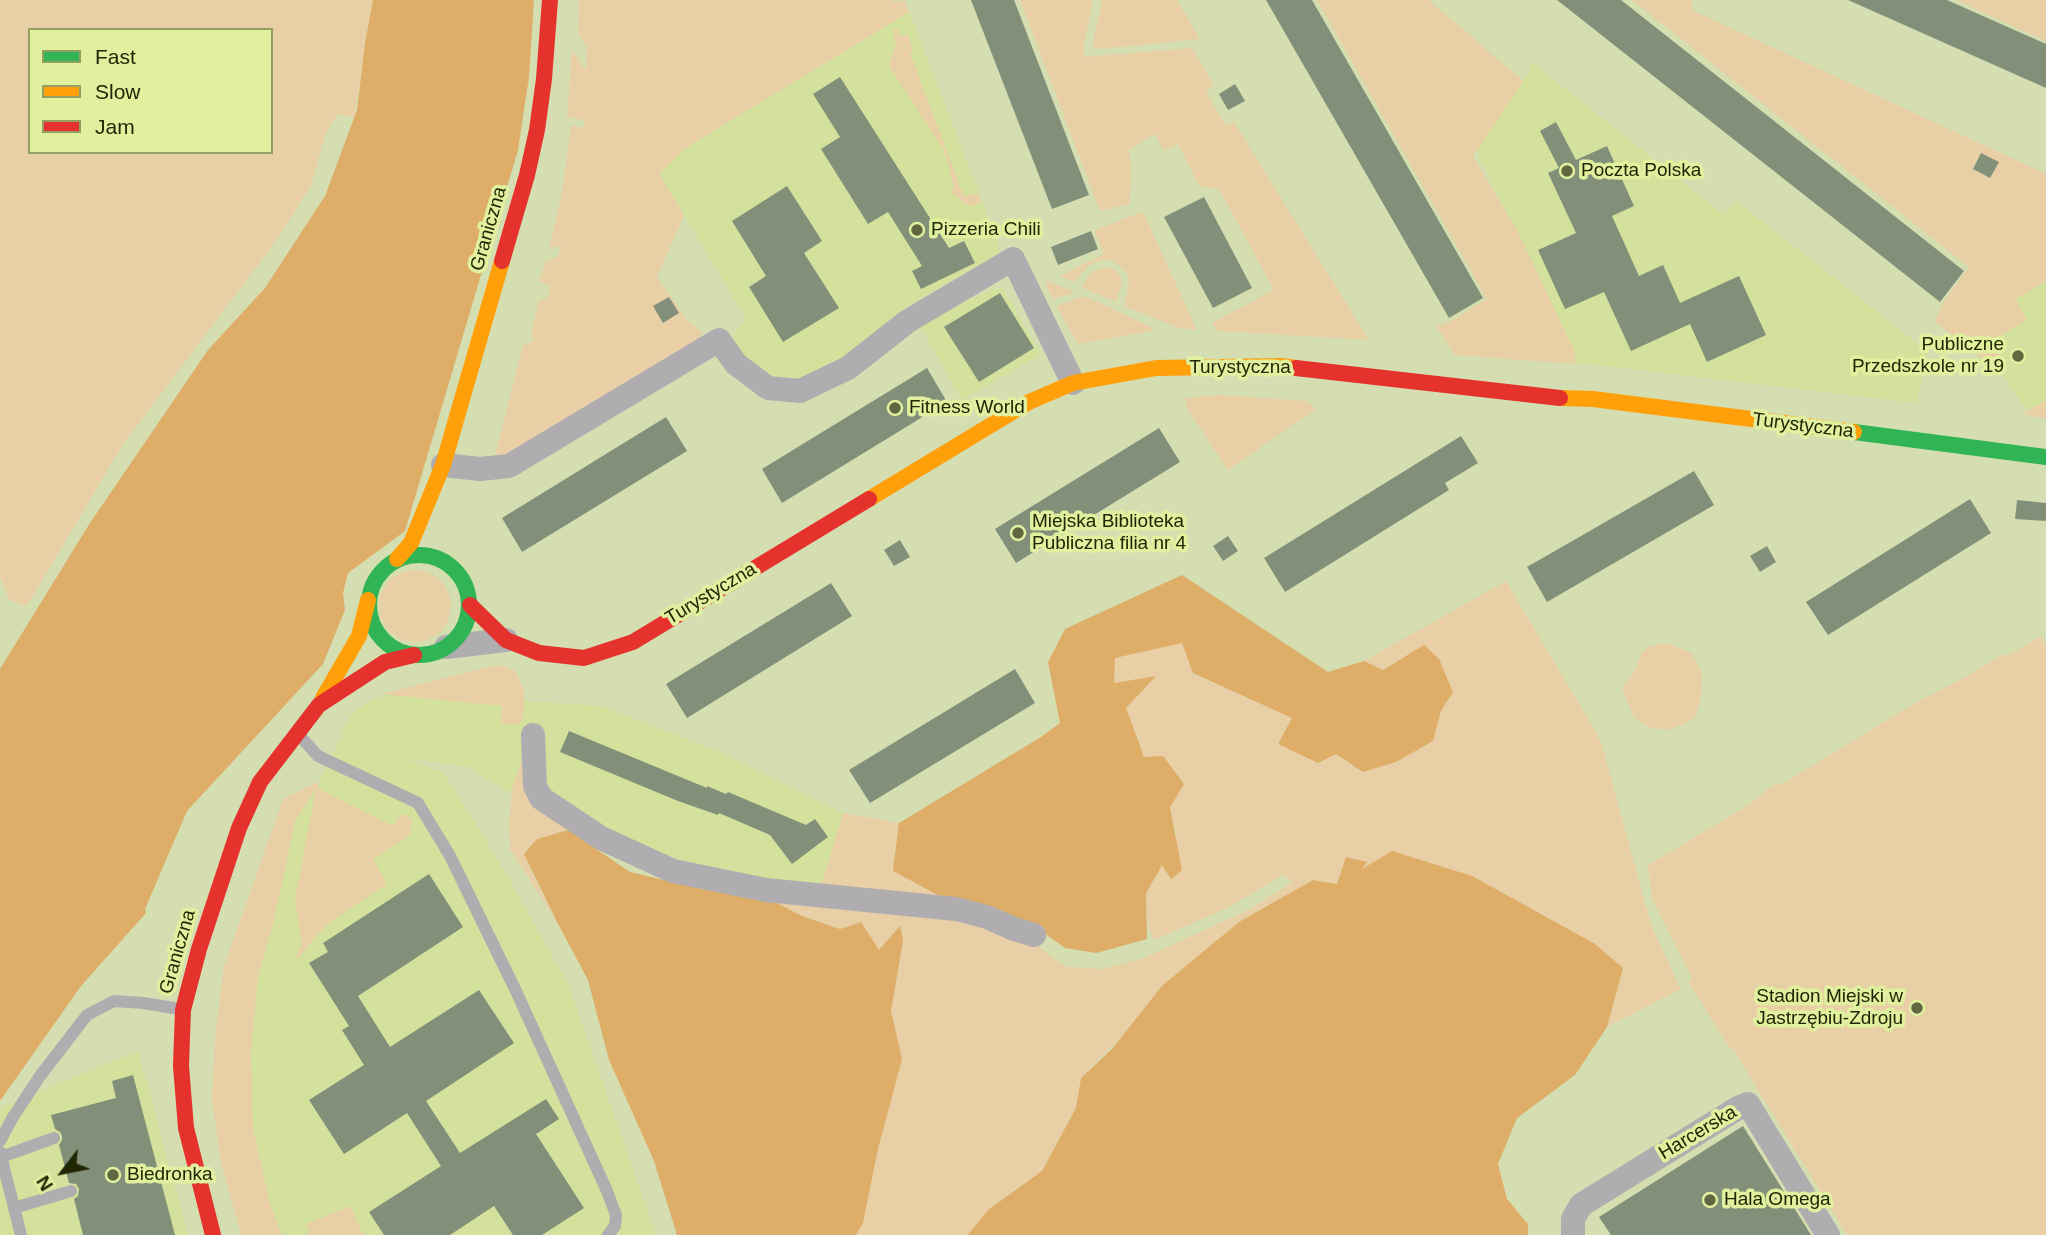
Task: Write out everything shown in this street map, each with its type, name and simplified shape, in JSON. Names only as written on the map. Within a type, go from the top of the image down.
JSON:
[{"type":"street","name":"Graniczna","points":[[397,559],[411,543],[443,465],[527,175],[544,79],[550,0]]},
{"type":"street","points":[[443,465],[480,469],[509,467],[719,340],[736,364],[768,388],[800,391],[848,368],[908,321],[1013,259],[1073,383]]},
{"type":"street","name":"Turystyczna","points":[[470,605],[506,640],[539,653],[584,658],[610,651],[633,642],[1029,402],[1073,383],[1156,368],[1282,366],[1543,397],[1593,399],[2046,457]]},
{"type":"street","name":"Graniczna","points":[[443,465],[443,510]]},
{"type":"street","points":[[412,554],[445,554],[467,588],[470,605],[467,622],[458,636],[446,647],[431,654],[414,655],[398,651],[385,642],[374,629],[369,613],[369,597],[383,568],[397,559],[412,554]]},
{"type":"street","name":"Graniczna","points":[[213,1235],[186,1128],[181,1066],[183,1010],[199,949],[239,828],[261,782],[319,705],[359,636],[369,597]]},
{"type":"street","name":"Turystyczna","points":[[446,647],[506,640]]},
{"type":"street","name":"Graniczna","points":[[319,705],[385,662],[414,655]]},
{"type":"street","points":[[533,735],[534,786],[541,798],[601,838],[673,871],[766,890],[956,909],[987,916],[1034,935]]},
{"type":"street","name":"Harcerska","points":[[1573,1235],[1573,1219],[1581,1205],[1748,1104],[1828,1235]]},
{"type":"lane","points":[[296,733],[318,756],[418,803],[455,867],[516,991],[607,1191],[616,1215],[615,1226],[608,1235]]},
{"type":"lane","points":[[0,1141],[40,1076],[87,1015],[114,1001],[183,1010]]},
{"type":"lane","points":[[21,1235],[1,1154],[54,1138]]},
{"type":"lane","points":[[14,1208],[71,1191]]},
{"type":"shaded area","points":[[0,0],[373,0],[354,118],[339,114],[331,124],[311,185],[279,237],[123,444],[27,606],[9,600],[0,576]]},
{"type":"shaded area","points":[[373,0],[534,0],[529,77],[518,150],[405,531],[348,573],[343,593],[345,610],[323,664],[187,811],[145,909],[146,913],[81,986],[0,1101],[0,669],[90,523],[208,350],[265,288],[325,196],[357,110]]},
{"type":"shaded area","points":[[579,0],[905,0],[909,12],[684,149],[659,174],[684,215],[657,277],[687,320],[702,332],[694,347],[520,453],[494,459],[523,346],[533,341],[531,333],[539,300],[548,297],[551,286],[539,281],[546,261],[558,256],[561,246],[549,249],[562,192],[571,125],[584,128],[584,120],[567,117],[572,49],[586,71],[587,48],[578,34]]},
{"type":"shaded area","points":[[1020,0],[1093,0],[1084,46],[1085,57],[1192,48],[1214,85],[1206,92],[1226,126],[1234,122],[1369,340],[1218,331],[1212,323],[1274,290],[1219,189],[1199,186],[1178,144],[1164,151],[1155,134],[1129,150],[1130,204],[1100,211]]},
{"type":"shaded area","points":[[1102,0],[1177,0],[1200,39],[1099,49],[1093,46],[1093,41]]},
{"type":"shaded area","points":[[1317,0],[1429,0],[1523,81],[1473,156],[1517,230],[1574,350],[1576,364],[1455,355],[1436,326],[1451,321],[1487,299]]},
{"type":"shaded area","points":[[1632,0],[1693,0],[1692,10],[2046,174],[2046,281],[2016,299],[2027,320],[1993,340],[2009,368],[1994,369],[1935,321],[1944,301],[1969,267]]},
{"type":"shaded area","points":[[1956,0],[2046,0],[2046,41]]},
{"type":"shaded area","points":[[909,12],[997,240],[999,255],[913,302],[852,359],[809,380],[776,384],[735,349],[734,335],[746,318],[655,167]]},
{"type":"shaded area","points":[[897,29],[900,36],[908,34],[913,52],[910,53],[964,197],[979,193],[982,202],[968,206],[950,191],[954,186],[944,150],[889,66],[896,43],[893,30]]},
{"type":"shaded area","points":[[1530,61],[1724,215],[1736,201],[1922,347],[1926,357],[1917,403],[1572,362],[1573,355],[1476,150],[1530,71]]},
{"type":"shaded area","points":[[1143,212],[1197,330],[1180,328],[1124,306],[1129,284],[1127,273],[1110,260],[1100,260],[1089,265],[1075,282],[1060,276],[1104,254],[1094,230]]},
{"type":"shaded area","name":"Publiczne Przedszkole nr 19","points":[[2046,234],[2046,411],[2027,408],[2015,394],[1967,318]]},
{"type":"shaded area","points":[[1106,267],[1115,269],[1122,283],[1116,302],[1081,287],[1093,271]]},
{"type":"shaded area","points":[[1044,280],[1075,292],[1053,299]]},
{"type":"shaded area","points":[[1002,287],[1041,354],[962,400],[918,322],[924,316]]},
{"type":"shaded area","points":[[1085,296],[1153,328],[1151,331],[1078,344],[1056,306]]},
{"type":"shaded area","points":[[1220,395],[1307,401],[1316,409],[1228,470],[1187,408],[1185,398]]},
{"type":"shaded area","points":[[2046,400],[2046,419],[2023,414]]},
{"type":"shaded area","points":[[415,570],[435,576],[445,586],[451,606],[445,626],[435,636],[415,642],[395,636],[385,626],[379,606],[385,586],[395,576]]},
{"type":"shaded area","points":[[1182,575],[1328,672],[1364,661],[1383,670],[1424,645],[1439,659],[1453,692],[1441,711],[1433,741],[1396,762],[1363,772],[1336,754],[1318,763],[1278,744],[1292,718],[1193,673],[1182,643],[1115,658],[1114,683],[1156,676],[1126,708],[1144,757],[1163,756],[1184,784],[1170,807],[1182,870],[1171,879],[1162,865],[1146,893],[1147,939],[1096,953],[1065,948],[1030,923],[945,899],[893,871],[899,823],[1060,723],[1048,662],[1065,629]]},
{"type":"shaded area","points":[[1506,581],[1602,745],[1654,932],[1681,989],[1607,1027],[1623,968],[1358,871],[1367,862],[1337,884],[1313,880],[1239,922],[1204,952],[1081,1078],[1076,1108],[1042,1171],[988,1210],[968,1235],[856,1235],[863,1223],[878,1149],[888,1010],[900,927],[879,950],[840,929],[802,916],[763,896],[962,915],[1038,945],[1067,967],[1102,969],[1144,958],[1250,909],[1293,882],[1283,875],[1225,909],[1154,940],[1148,924],[1146,893],[1177,838],[1170,807],[1144,757],[1126,708],[1155,676],[1114,683],[1115,658],[1182,642],[1193,673],[1293,718],[1279,744],[1335,754],[1433,741],[1441,711],[1453,692],[1383,670],[1364,661]]},
{"type":"shaded area","name":"Stadion Miejski w Jastrzębiu-Zdroju","points":[[2041,636],[2046,646],[2046,1235],[1847,1235],[1688,981],[1692,978],[1650,899],[1648,865],[1750,804],[1773,785],[1784,783],[1910,706]]},
{"type":"shaded area","points":[[1666,643],[1692,653],[1702,673],[1701,698],[1695,717],[1668,730],[1648,727],[1634,717],[1622,688],[1634,672],[1641,654],[1648,647]]},
{"type":"shaded area","points":[[497,665],[516,672],[525,692],[523,719],[519,724],[501,724],[502,706],[382,694]]},
{"type":"shaded area","points":[[394,693],[601,706],[720,752],[843,813],[817,902],[623,861],[466,766],[407,759],[444,773],[502,867],[568,984],[656,1235],[282,1235],[270,1204],[253,1128],[251,1051],[258,977],[299,806],[316,788],[341,737],[352,741],[341,734],[354,711],[372,700]]},
{"type":"shaded area","points":[[524,753],[568,830],[537,839],[531,870],[558,924],[510,849],[512,789]]},
{"type":"shaded area","points":[[320,781],[317,788],[393,826],[401,815],[407,815],[412,821],[410,835],[373,859],[387,884],[333,920],[298,959],[296,957],[302,943],[295,899],[316,789],[295,821],[274,921],[258,977],[251,1051],[253,1128],[270,1204],[282,1235],[241,1235],[221,1163],[212,1099],[215,1039],[224,966],[283,799]]},
{"type":"shaded area","points":[[843,813],[899,823],[893,871],[945,899],[820,889]]},
{"type":"shaded area","points":[[568,830],[630,872],[681,884],[763,896],[802,916],[840,929],[861,922],[879,950],[900,926],[903,940],[891,1011],[902,1059],[878,1149],[863,1223],[856,1235],[677,1235],[654,1161],[609,1060],[588,980],[524,854],[537,839]]},
{"type":"shaded area","points":[[1392,851],[1472,876],[1595,944],[1623,968],[1607,1027],[1575,1075],[1517,1118],[1498,1164],[1507,1199],[1528,1224],[1528,1235],[968,1235],[988,1210],[1042,1171],[1076,1108],[1081,1078],[1112,1049],[1162,986],[1239,922],[1313,880],[1337,884],[1346,857],[1367,862],[1362,869]]},
{"type":"shaded area","points":[[138,1051],[188,1235],[0,1235],[0,1109]]},
{"type":"shaded area","points":[[351,1206],[363,1235],[310,1235],[306,1224]]},
{"type":"building","points":[[971,0],[1014,0],[1089,195],[1052,209]]},
{"type":"building","points":[[1266,0],[1312,0],[1483,298],[1449,318]]},
{"type":"building","points":[[1557,0],[1621,0],[1964,271],[1940,302]]},
{"type":"building","points":[[1848,0],[1947,0],[2046,44],[2046,88]]},
{"type":"building","points":[[840,77],[949,248],[964,241],[975,263],[921,289],[912,271],[922,266],[888,212],[868,224],[821,149],[840,137],[813,94]]},
{"type":"building","points":[[1235,84],[1245,101],[1228,110],[1219,94]]},
{"type":"building","points":[[1556,122],[1576,160],[1607,146],[1634,206],[1612,216],[1639,276],[1663,265],[1680,303],[1739,276],[1766,335],[1707,362],[1690,324],[1631,351],[1604,292],[1565,309],[1538,250],[1576,233],[1548,173],[1559,168],[1540,131]]},
{"type":"building","points":[[1981,153],[1999,162],[1990,178],[1973,169]]},
{"type":"building","points":[[787,186],[822,241],[804,253],[839,308],[783,342],[749,287],[766,276],[732,221]]},
{"type":"building","points":[[1204,197],[1252,288],[1213,308],[1164,217]]},
{"type":"building","points":[[1091,231],[1098,249],[1058,265],[1051,247]]},
{"type":"building","points":[[1000,293],[1034,348],[979,382],[944,327]]},
{"type":"building","points":[[669,297],[679,313],[663,323],[653,306]]},
{"type":"building","points":[[927,368],[947,402],[782,503],[762,469]]},
{"type":"building","points":[[666,417],[687,451],[522,552],[502,518]]},
{"type":"building","points":[[1159,428],[1180,462],[1016,563],[995,529]]},
{"type":"building","points":[[1461,436],[1478,463],[1445,483],[1449,490],[1285,592],[1264,558]]},
{"type":"building","points":[[1694,471],[1714,505],[1547,602],[1527,567]]},
{"type":"building","points":[[1970,499],[1991,533],[1828,635],[1806,602]]},
{"type":"building","points":[[2017,500],[2046,503],[2046,521],[2015,519]]},
{"type":"building","points":[[1228,536],[1238,551],[1223,561],[1213,546]]},
{"type":"building","points":[[900,540],[910,557],[894,566],[884,550]]},
{"type":"building","points":[[1767,546],[1776,562],[1760,572],[1750,556]]},
{"type":"building","points":[[831,583],[852,616],[687,718],[666,684]]},
{"type":"building","points":[[1015,669],[1035,703],[870,803],[849,770]]},
{"type":"building","points":[[569,731],[707,788],[726,794],[728,792],[806,825],[815,819],[828,837],[792,864],[770,835],[719,813],[718,815],[678,801],[560,752]]},
{"type":"building","points":[[429,874],[463,927],[358,996],[390,1047],[479,990],[514,1043],[426,1101],[460,1153],[546,1099],[559,1119],[536,1134],[584,1208],[542,1235],[513,1235],[494,1206],[450,1235],[384,1235],[369,1212],[441,1166],[407,1113],[344,1154],[309,1100],[364,1065],[342,1030],[349,1026],[309,963],[328,952],[323,943]]},
{"type":"building","name":"Biedronka","points":[[133,1075],[175,1235],[83,1235],[74,1199],[78,1196],[79,1189],[76,1184],[69,1183],[59,1145],[62,1136],[55,1129],[51,1115],[116,1098],[112,1081]]},
{"type":"building","points":[[1743,1126],[1811,1235],[1611,1235],[1599,1217]]},
{"type":"traffic: fast","points":[[1854,432],[2046,457]]},
{"type":"traffic: fast","points":[[419,555],[438,558],[455,569],[466,586],[469,605],[466,624],[455,641],[438,652],[419,655],[400,652],[383,641],[372,624],[369,605],[372,586],[383,569],[400,558],[419,555]]},
{"type":"traffic: slow","points":[[397,559],[411,543],[443,465],[502,261]]},
{"type":"traffic: slow","points":[[869,499],[1029,402],[1073,383],[1156,368],[1296,368]]},
{"type":"traffic: slow","points":[[1560,398],[1593,399],[1854,432]]},
{"type":"traffic: slow","points":[[323,698],[359,636],[368,600]]},
{"type":"traffic: jam","points":[[502,261],[537,130],[550,0]]},
{"type":"traffic: jam","points":[[1296,368],[1560,398]]},
{"type":"traffic: jam","points":[[470,605],[506,640],[539,653],[584,658],[633,642],[869,499]]},
{"type":"traffic: jam","points":[[213,1235],[186,1128],[181,1066],[183,1010],[199,949],[239,828],[260,782],[319,705],[385,662],[414,655]]},
{"type":"place","name":"Poczta Polska","points":[[1567,171]]},
{"type":"place","name":"Pizzeria Chili","points":[[917,230]]},
{"type":"place","name":"Publiczne Przedszkole nr 19","points":[[2018,356]]},
{"type":"place","name":"Fitness World","points":[[895,408]]},
{"type":"place","name":"Miejska Biblioteka Publiczna filia nr 4","points":[[1018,533]]},
{"type":"place","name":"Stadion Miejski w Jastrzębiu-Zdroju","points":[[1917,1008]]},
{"type":"place","name":"Biedronka","points":[[113,1175]]},
{"type":"place","name":"Hala Omega","points":[[1710,1200]]}]
